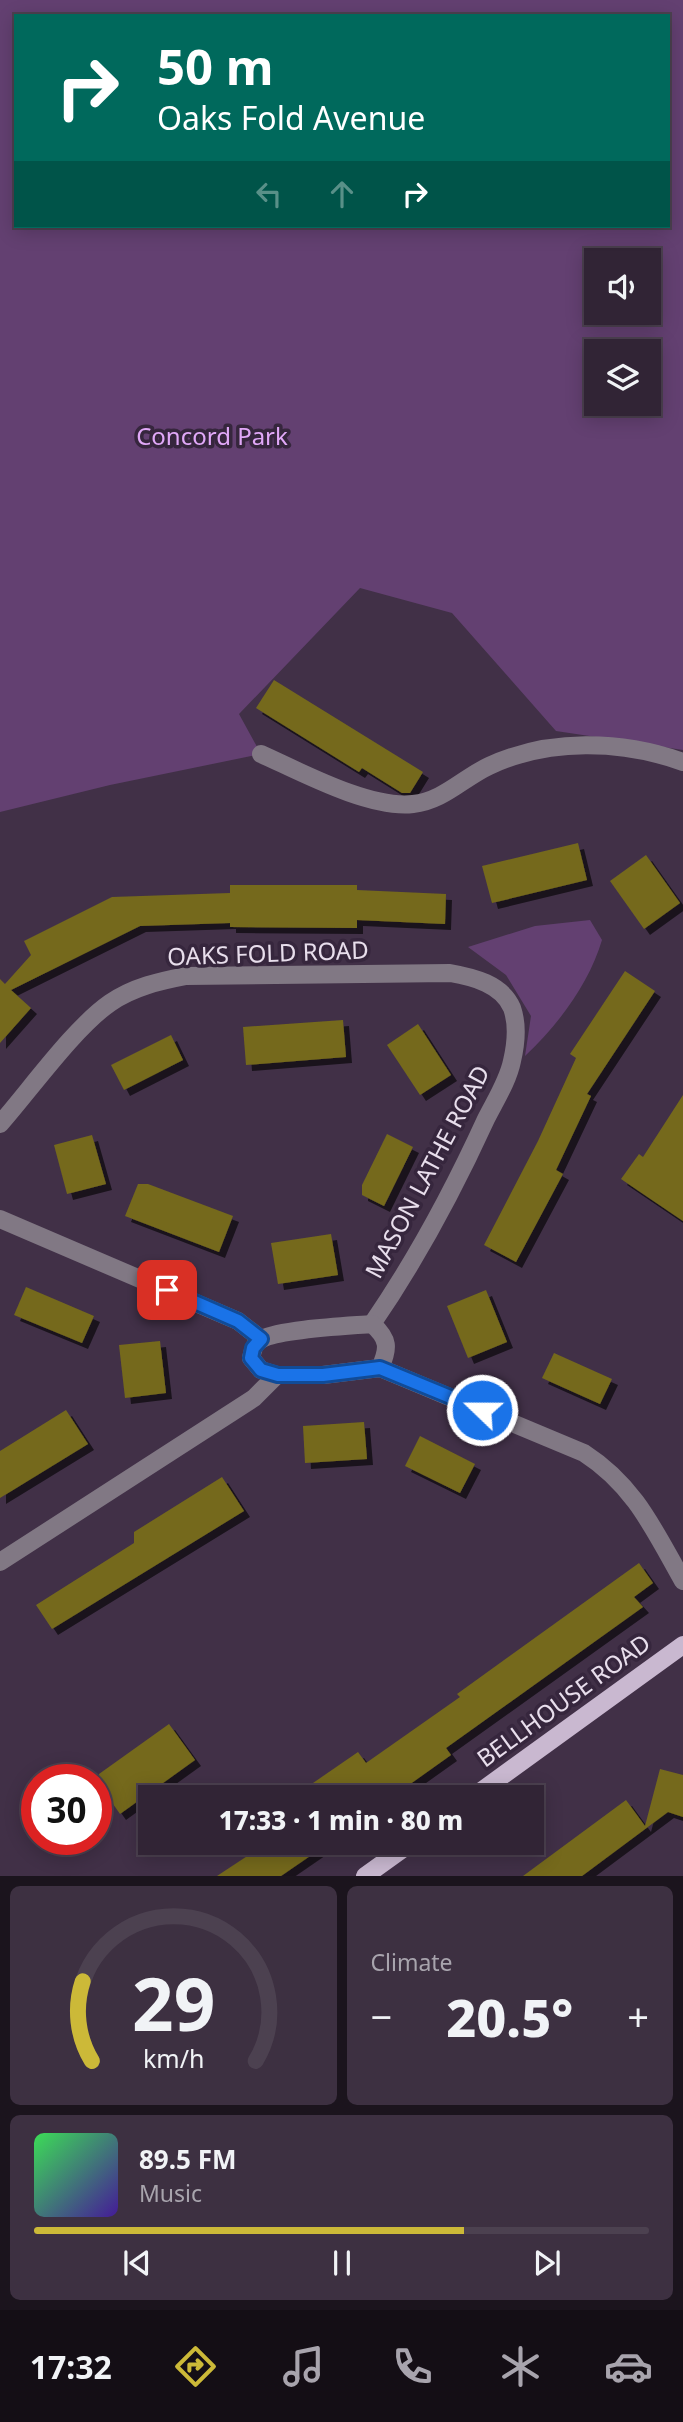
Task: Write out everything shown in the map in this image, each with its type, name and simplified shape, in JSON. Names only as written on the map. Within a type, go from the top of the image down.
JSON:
[{"type":"main road","name":"BELLHOUSE ROAD","points":[[490,1785],[683,1645]]},
{"type":"main road","points":[[365,1876],[394,1855]]},
{"type":"street","points":[[261,754],[340,790],[412,804],[434,798],[487,767],[532,751],[597,746],[658,753],[683,762]]},
{"type":"street","name":"OAKS FOLD ROAD","points":[[0,1124],[90,1021],[110,1003],[159,982],[187,976],[450,973],[478,978],[506,997]]},
{"type":"street","name":"MASON LATHE ROAD","points":[[372,1324],[391,1297],[467,1160],[512,1064],[516,1036],[512,1010],[506,997]]},
{"type":"street","points":[[0,1219],[238,1321],[261,1339]]},
{"type":"street","points":[[380,1368],[388,1350],[386,1336],[372,1324],[261,1339],[253,1348],[251,1358],[261,1370],[278,1375],[323,1375],[380,1368],[584,1453],[607,1468],[643,1510],[683,1581]]},
{"type":"street","points":[[0,1562],[254,1398],[278,1375]]},
{"type":"green space","name":"Concord Park","points":[[0,0],[683,0],[683,750],[556,731],[452,613],[360,588],[239,714],[261,754],[110,785],[0,812]]},
{"type":"green space","points":[[590,920],[602,940],[589,972],[571,1003],[525,1056],[531,1016],[506,975],[468,947],[535,926]]},
{"type":"building","points":[[274,680],[423,772],[410,793],[402,793],[362,768],[359,772],[256,708]]},
{"type":"building","points":[[578,843],[587,880],[492,903],[482,866]]},
{"type":"building","points":[[646,855],[680,903],[644,929],[610,881]]},
{"type":"building","points":[[230,885],[357,885],[357,890],[446,894],[445,924],[357,920],[357,928],[230,927],[230,923],[140,926],[11,990],[31,1008],[0,1043],[0,979],[5,984],[31,955],[24,941],[112,897],[230,893]]},
{"type":"building","points":[[625,971],[655,991],[587,1094],[591,1096],[556,1170],[563,1174],[516,1262],[484,1245],[538,1141],[576,1058],[570,1054]]},
{"type":"building","points":[[343,1020],[346,1057],[246,1065],[243,1027]]},
{"type":"building","points":[[418,1024],[451,1075],[420,1095],[387,1045]]},
{"type":"building","points":[[171,1035],[183,1060],[124,1090],[111,1065]]},
{"type":"building","points":[[683,1095],[683,1221],[621,1179],[639,1154],[643,1157]]},
{"type":"building","points":[[387,1134],[413,1147],[384,1206],[362,1195],[362,1185]]},
{"type":"building","points":[[92,1135],[106,1184],[67,1194],[54,1145]]},
{"type":"building","points":[[138,1184],[148,1184],[233,1216],[219,1252],[125,1216]]},
{"type":"building","points":[[331,1234],[338,1275],[278,1284],[271,1243]]},
{"type":"building","points":[[26,1287],[94,1316],[82,1343],[14,1315]]},
{"type":"building","points":[[486,1290],[507,1342],[468,1358],[447,1306]]},
{"type":"building","points":[[160,1341],[166,1393],[125,1398],[119,1345]]},
{"type":"building","points":[[554,1353],[612,1379],[600,1404],[542,1378]]},
{"type":"building","points":[[66,1410],[88,1444],[0,1498],[0,1451]]},
{"type":"building","points":[[364,1422],[367,1459],[305,1463],[303,1426]]},
{"type":"building","points":[[420,1436],[475,1464],[460,1493],[405,1466]]},
{"type":"building","points":[[222,1477],[244,1511],[52,1629],[36,1605],[134,1543],[134,1532]]},
{"type":"building","points":[[639,1563],[653,1583],[634,1597],[643,1607],[446,1748],[451,1755],[409,1785],[313,1783],[358,1752],[366,1763],[460,1697],[457,1694]]},
{"type":"building","points":[[169,1724],[195,1760],[160,1785],[138,1785],[138,1801],[120,1814],[112,1803],[112,1765]]},
{"type":"building","points":[[660,1769],[683,1775],[683,1817],[668,1812],[582,1876],[523,1876],[626,1800],[645,1826]]},
{"type":"building","points":[[249,1855],[312,1855],[281,1876],[217,1876]]},
{"type":"route","points":[[167,1290],[238,1321],[261,1339],[253,1348],[251,1358],[261,1370],[278,1375],[323,1375],[380,1368],[482,1410]]}]
